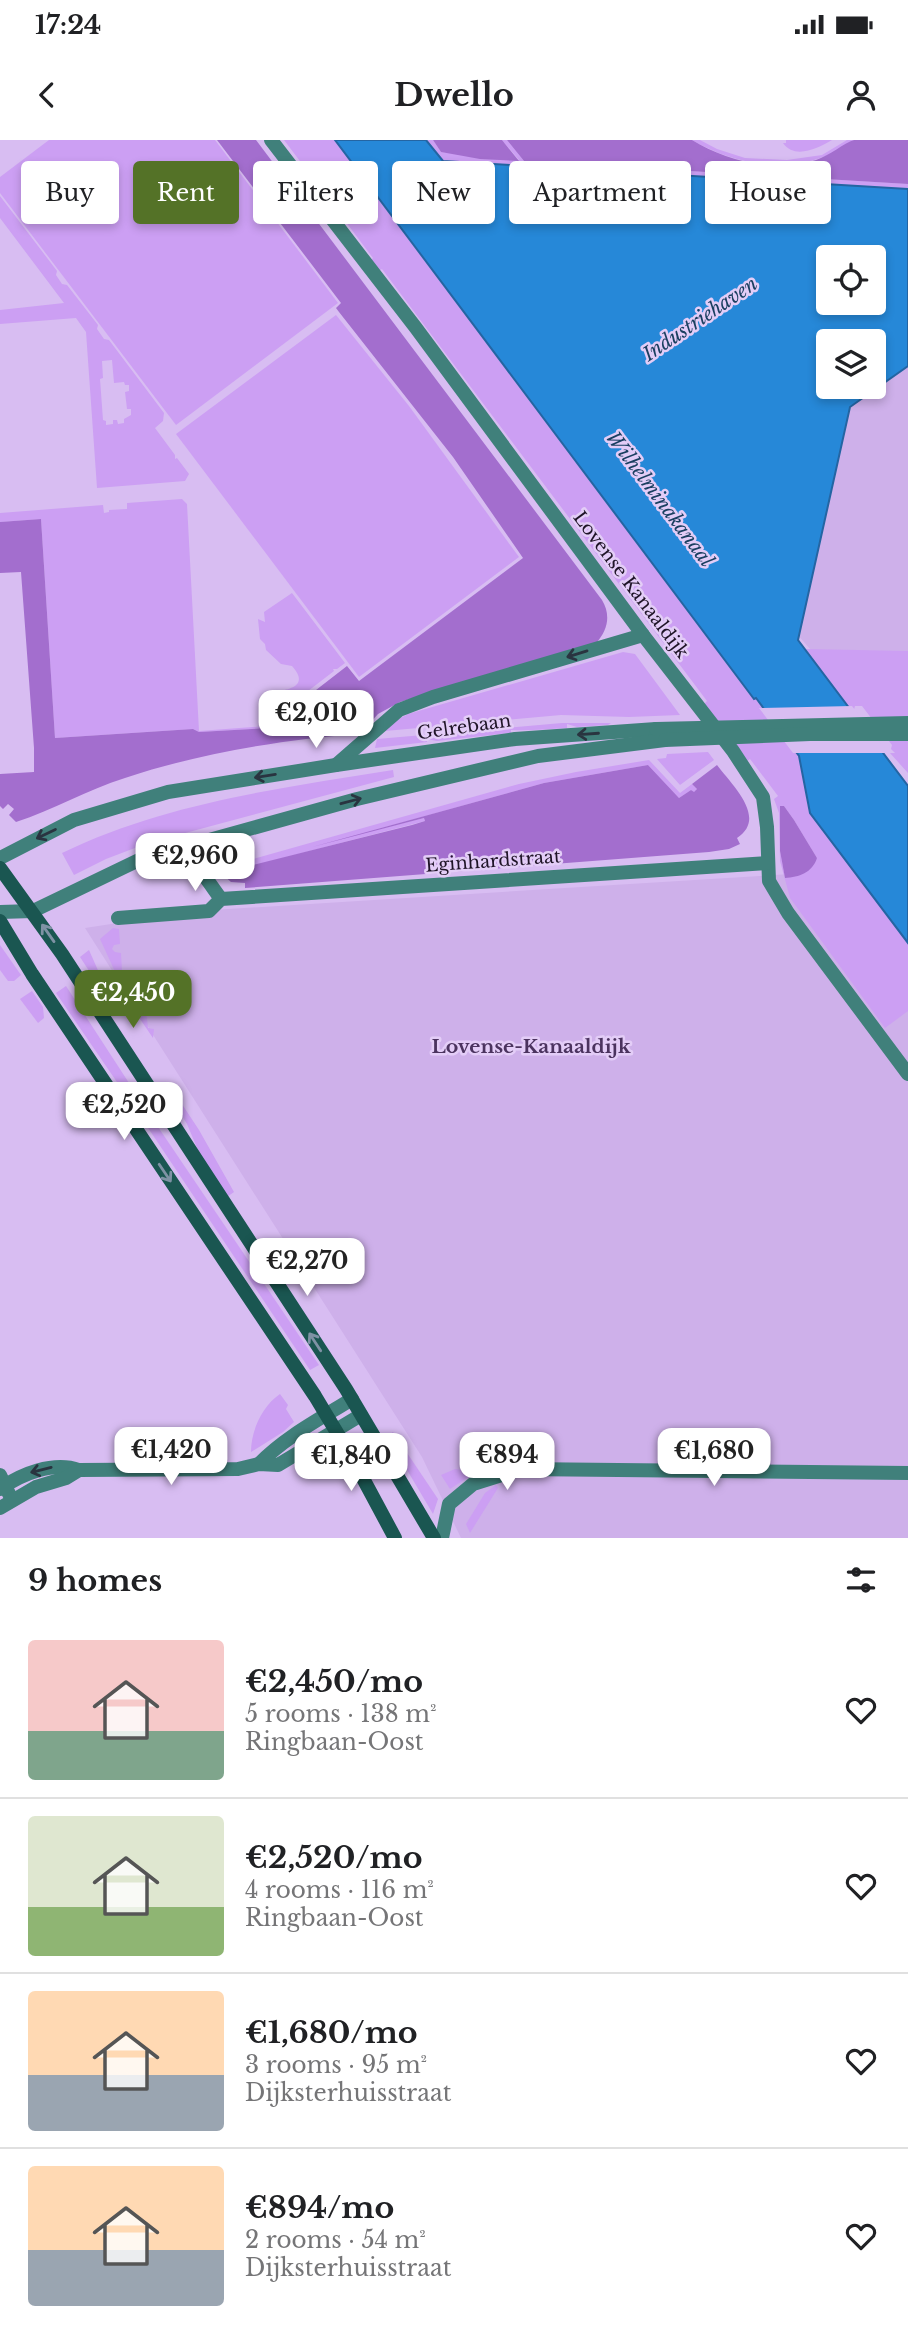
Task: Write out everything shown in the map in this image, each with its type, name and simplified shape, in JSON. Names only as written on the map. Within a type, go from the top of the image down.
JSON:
[{"type":"main road","points":[[0,868],[33,911],[352,1399],[434,1538]]},
{"type":"main road","points":[[0,921],[32,974],[326,1415],[396,1538]]},
{"type":"street","name":"Lovense Kanaaldijk","points":[[271,140],[416,328],[643,635],[720,734],[763,797],[769,881],[788,913],[908,1074]]},
{"type":"street","points":[[336,765],[399,710],[433,697],[643,635]]},
{"type":"street","name":"Gelrebaan","points":[[0,858],[74,820],[168,792],[336,765],[515,739],[908,723]]},
{"type":"street","name":"Gelrebaan","points":[[33,911],[141,859],[357,799],[538,757],[661,734],[908,734]]},
{"type":"street","points":[[141,859],[181,858],[198,867],[221,899]]},
{"type":"street","name":"Eginhardstraat","points":[[118,918],[209,911],[221,899],[767,863]]},
{"type":"street","points":[[0,912],[33,911]]},
{"type":"street","points":[[259,1464],[272,1450],[352,1399]]},
{"type":"street","points":[[79,1470],[66,1478],[36,1487],[6,1504],[2,1483],[44,1469],[68,1466],[79,1470],[238,1469],[259,1464],[278,1465],[361,1415]]},
{"type":"street","points":[[442,1538],[449,1504],[473,1484],[521,1469],[908,1473]]},
{"type":"shaded area","points":[[49,140],[215,140],[231,161],[133,161],[133,224],[239,224],[239,172],[253,190],[253,224],[278,224],[338,303],[176,425],[24,224],[119,224],[119,161],[21,161]]},
{"type":"shaded area","points":[[217,140],[256,140],[272,161],[253,161],[253,187],[239,169],[239,161],[233,161]]},
{"type":"shaded area","points":[[284,140],[334,140],[350,161],[300,161]]},
{"type":"shaded area","points":[[427,140],[433,140],[441,152],[519,160],[502,140],[507,140],[524,161],[509,161],[509,165],[495,164],[495,161],[443,161]]},
{"type":"shaded area","points":[[433,140],[502,140],[519,161],[480,159],[441,152]]},
{"type":"shaded area","points":[[507,140],[692,140],[720,154],[744,161],[705,161],[705,172],[691,171],[691,161],[524,161]]},
{"type":"shaded area","points":[[692,140],[700,140],[745,158],[787,160],[822,155],[847,140],[854,140],[835,152],[810,161],[748,161],[711,150]]},
{"type":"shaded area","points":[[786,140],[832,140],[814,149],[800,152],[788,148],[783,143],[786,143]]},
{"type":"shaded area","points":[[854,140],[908,140],[908,184],[831,179],[831,161],[812,161]]},
{"type":"shaded area","points":[[21,161],[21,221],[0,193],[0,177]]},
{"type":"shaded area","points":[[691,171],[705,172],[705,177],[691,176]]},
{"type":"shaded area","points":[[831,179],[908,184],[908,189],[831,184]]},
{"type":"shaded area","points":[[0,196],[57,271],[56,275],[62,284],[67,285],[98,325],[97,329],[104,339],[109,340],[164,413],[163,421],[155,428],[175,455],[175,459],[177,458],[189,474],[185,481],[97,488],[86,332],[76,318],[0,324],[0,310],[64,303],[0,218]],"holes":[[[112,360],[114,383],[124,382],[129,385],[129,391],[125,392],[127,409],[131,409],[131,415],[124,419],[124,423],[118,424],[117,420],[113,420],[113,424],[106,425],[103,420],[100,379],[103,378],[102,361]]]},
{"type":"shaded area","points":[[378,199],[392,217],[392,224],[397,224],[753,699],[755,698],[799,756],[809,812],[908,943],[908,1011],[885,1028],[790,898],[780,861],[779,813],[774,799],[778,796],[750,759],[747,761],[704,704],[707,701],[382,269],[378,271],[370,261],[373,258],[347,224],[378,224]],"holes":[[[780,806],[784,806],[817,858],[799,874],[785,878],[780,851]]]},
{"type":"shaded area","points":[[281,224],[319,224],[602,600],[607,611],[603,633],[596,643],[400,702],[378,714],[360,734],[271,744],[152,769],[16,822],[9,815],[14,809],[8,804],[3,809],[0,806],[0,774],[34,772],[34,748],[21,572],[0,573],[0,522],[41,519],[55,738],[193,729],[199,732],[267,728],[347,666],[359,681],[523,558],[453,457],[336,308],[341,303]]},
{"type":"shaded area","points":[[336,315],[409,406],[519,557],[359,677],[176,434]]},
{"type":"shaded area","points":[[908,338],[908,653],[811,650],[797,634],[833,399],[886,399],[886,369]]},
{"type":"shaded area","points":[[182,499],[187,504],[199,731],[267,726],[313,692],[267,728],[199,732],[193,729],[55,738],[41,519],[0,522],[0,513],[103,505],[104,513],[127,509],[127,503]]},
{"type":"shaded area","points":[[292,593],[345,663],[333,669],[334,671],[269,721],[268,692],[294,687],[299,679],[292,666],[281,664],[266,650],[260,639],[258,619],[265,622],[264,612]]},
{"type":"shaded area","points":[[805,649],[908,651],[908,773],[890,753],[892,745],[862,706],[855,706],[853,713]]},
{"type":"shaded area","points":[[623,652],[635,654],[680,715],[561,715],[385,731],[408,714]]},
{"type":"shaded area","points":[[562,723],[611,723],[577,727],[567,724],[567,728],[511,730],[511,733],[437,741],[427,739],[427,742],[375,748],[377,739]]},
{"type":"shaded area","points":[[708,752],[714,760],[680,785],[657,759],[666,758],[667,754]]},
{"type":"shaded area","points":[[649,760],[680,793],[692,784],[697,789],[694,793],[691,790],[679,798],[648,765],[544,783],[371,831],[424,818],[425,821],[229,872],[221,873],[218,869],[519,784]]},
{"type":"shaded area","points":[[648,765],[679,798],[691,790],[694,792],[697,789],[692,784],[717,765],[738,792],[748,811],[746,830],[737,838],[740,844],[709,852],[245,888],[245,883],[231,882],[221,873],[412,825],[425,821],[424,818],[312,847],[544,783]]},
{"type":"shaded area","points":[[393,770],[394,777],[148,843],[74,875],[62,853],[141,821],[182,810],[266,791]]},
{"type":"shaded area","points":[[780,806],[784,806],[794,820],[817,858],[808,871],[785,878],[780,851]]},
{"type":"shaded area","points":[[839,871],[908,960],[908,1538],[461,1538],[422,1457],[85,928],[196,911]]},
{"type":"shaded area","points":[[113,928],[119,929],[120,944],[114,945],[112,949],[121,953],[123,989],[100,939]]},
{"type":"shaded area","points":[[0,945],[21,975],[14,981],[8,981],[0,970]]},
{"type":"shaded area","points":[[89,950],[112,1002],[110,1003],[80,957]]},
{"type":"shaded area","points":[[66,986],[129,1083],[121,1088],[56,993]]},
{"type":"shaded area","points":[[32,991],[43,1007],[44,1018],[38,1023],[20,999]]},
{"type":"shaded area","points":[[139,993],[141,1009],[146,1009],[148,1028],[154,1029],[153,1038],[123,994]]},
{"type":"shaded area","points":[[131,1087],[319,1365],[310,1370],[124,1092]]},
{"type":"shaded area","points":[[174,1092],[234,1192],[227,1197],[200,1155],[187,1124],[169,1095]]},
{"type":"shaded area","points":[[280,1394],[288,1405],[286,1409],[294,1422],[251,1452],[259,1420],[268,1405]]},
{"type":"shaded area","points":[[393,1432],[438,1499],[433,1514],[387,1436]]},
{"type":"shaded area","points":[[455,1469],[470,1476],[450,1489],[441,1475]]},
{"type":"shaded area","points":[[496,1485],[498,1488],[470,1533],[466,1524],[485,1493]]},
{"type":"water","points":[[335,140],[426,140],[443,161],[392,161],[392,216],[378,197],[378,161],[351,161]]},
{"type":"water","points":[[495,164],[509,165],[509,224],[691,224],[691,176],[705,177],[705,224],[831,224],[831,184],[908,189],[908,366],[886,382],[886,329],[816,329],[816,399],[861,399],[850,407],[798,640],[908,786],[908,943],[810,813],[799,756],[756,698],[754,699],[398,224],[495,224]]},
{"type":"pier","points":[[852,706],[885,749],[891,749],[895,753],[793,753],[759,708]]},
{"type":"district","name":"Lovense-Kanaaldijk","points":[[531,1046]]},
{"type":"water label","name":"Industriehaven","points":[[700,319]]},
{"type":"water label","name":"Wilhelminakanaal","points":[[660,499]]}]
